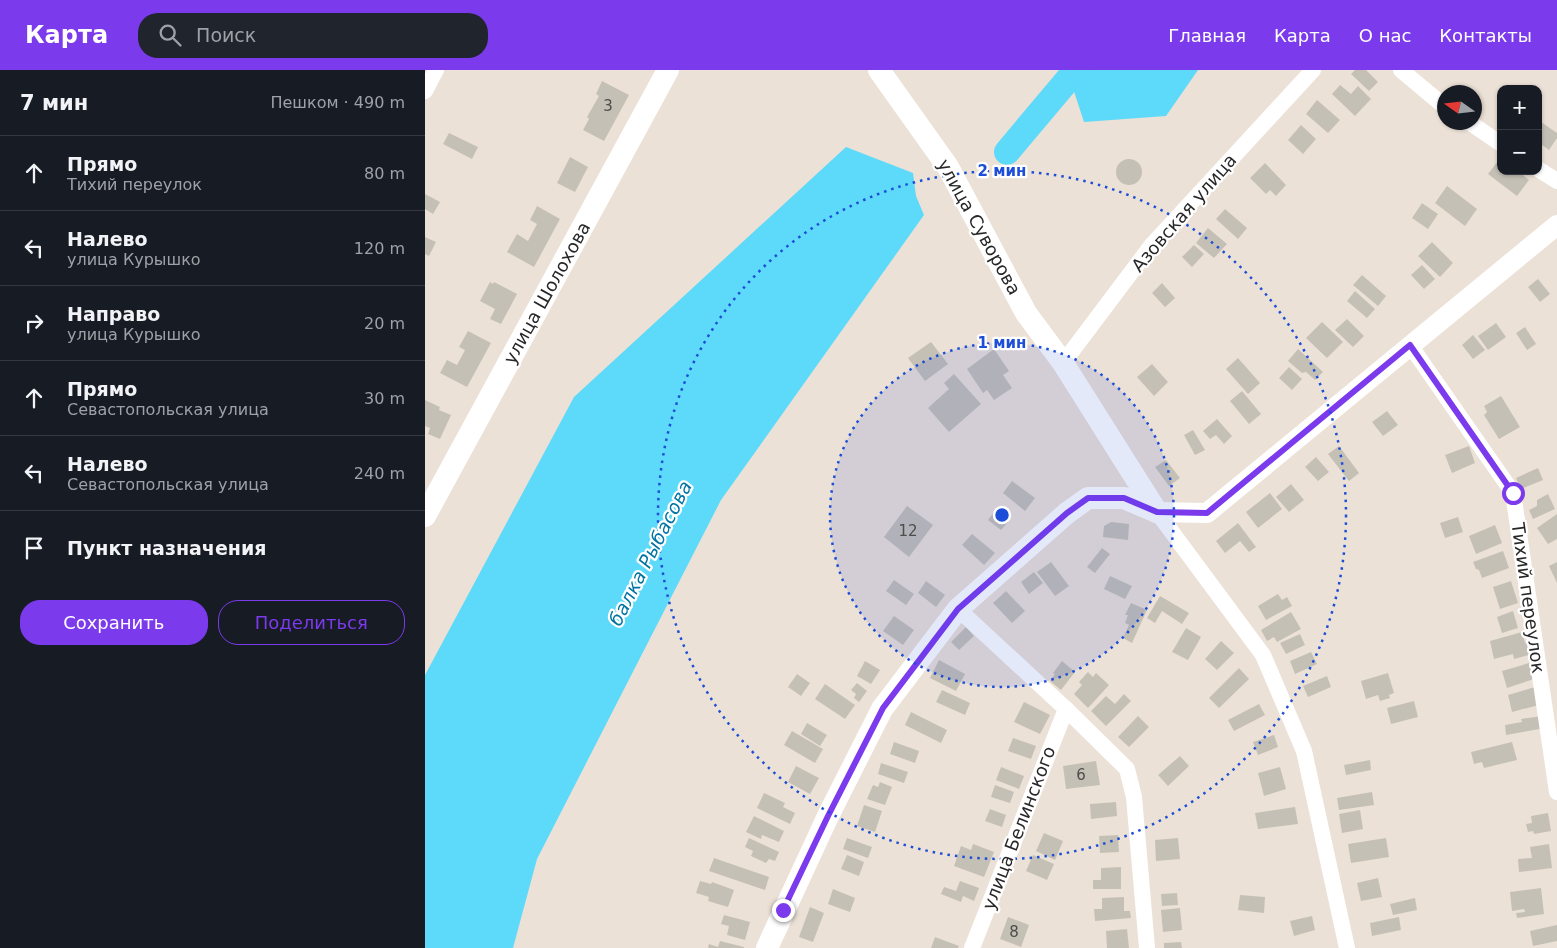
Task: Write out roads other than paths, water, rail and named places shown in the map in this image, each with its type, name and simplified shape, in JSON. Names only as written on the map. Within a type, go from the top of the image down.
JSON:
[{"type":"main road","name":"улица Шолохова","points":[[425,516],[668,70]]},
{"type":"main road","name":"улица Суворова","points":[[879,70],[948,167],[1026,312],[1063,363],[1157,512]]},
{"type":"main road","points":[[767,948],[828,816],[883,708],[958,609],[1067,513],[1088,498],[1124,498],[1157,512]]},
{"type":"street","points":[[425,91],[436,70]]},
{"type":"street","name":"Азовская улица","points":[[1063,363],[1151,246],[1313,70]]},
{"type":"street","points":[[1401,70],[1437,99]]},
{"type":"street","points":[[1481,130],[1497,141]]},
{"type":"street","points":[[1542,172],[1557,181]]},
{"type":"street","points":[[1157,512],[1207,513],[1557,225]]},
{"type":"street","name":"Тихий переулок","points":[[1410,345],[1513,493],[1557,792]]},
{"type":"street","points":[[1157,512],[1263,655],[1304,751],[1347,948]]},
{"type":"street","points":[[958,609],[1066,709],[1127,769],[1134,797],[1147,948]]},
{"type":"street","name":"улица Белинского","points":[[972,948],[1066,709]]},
{"type":"water","points":[[1067,70],[1198,70],[1166,116],[1084,122]]},
{"type":"water","points":[[846,147],[913,173],[916,196],[924,215],[721,500],[537,859],[513,948],[425,948],[425,675],[574,397]]},
{"type":"waterway","name":"балка Рыбасова","points":[[1007,152],[1076,70]]}]
